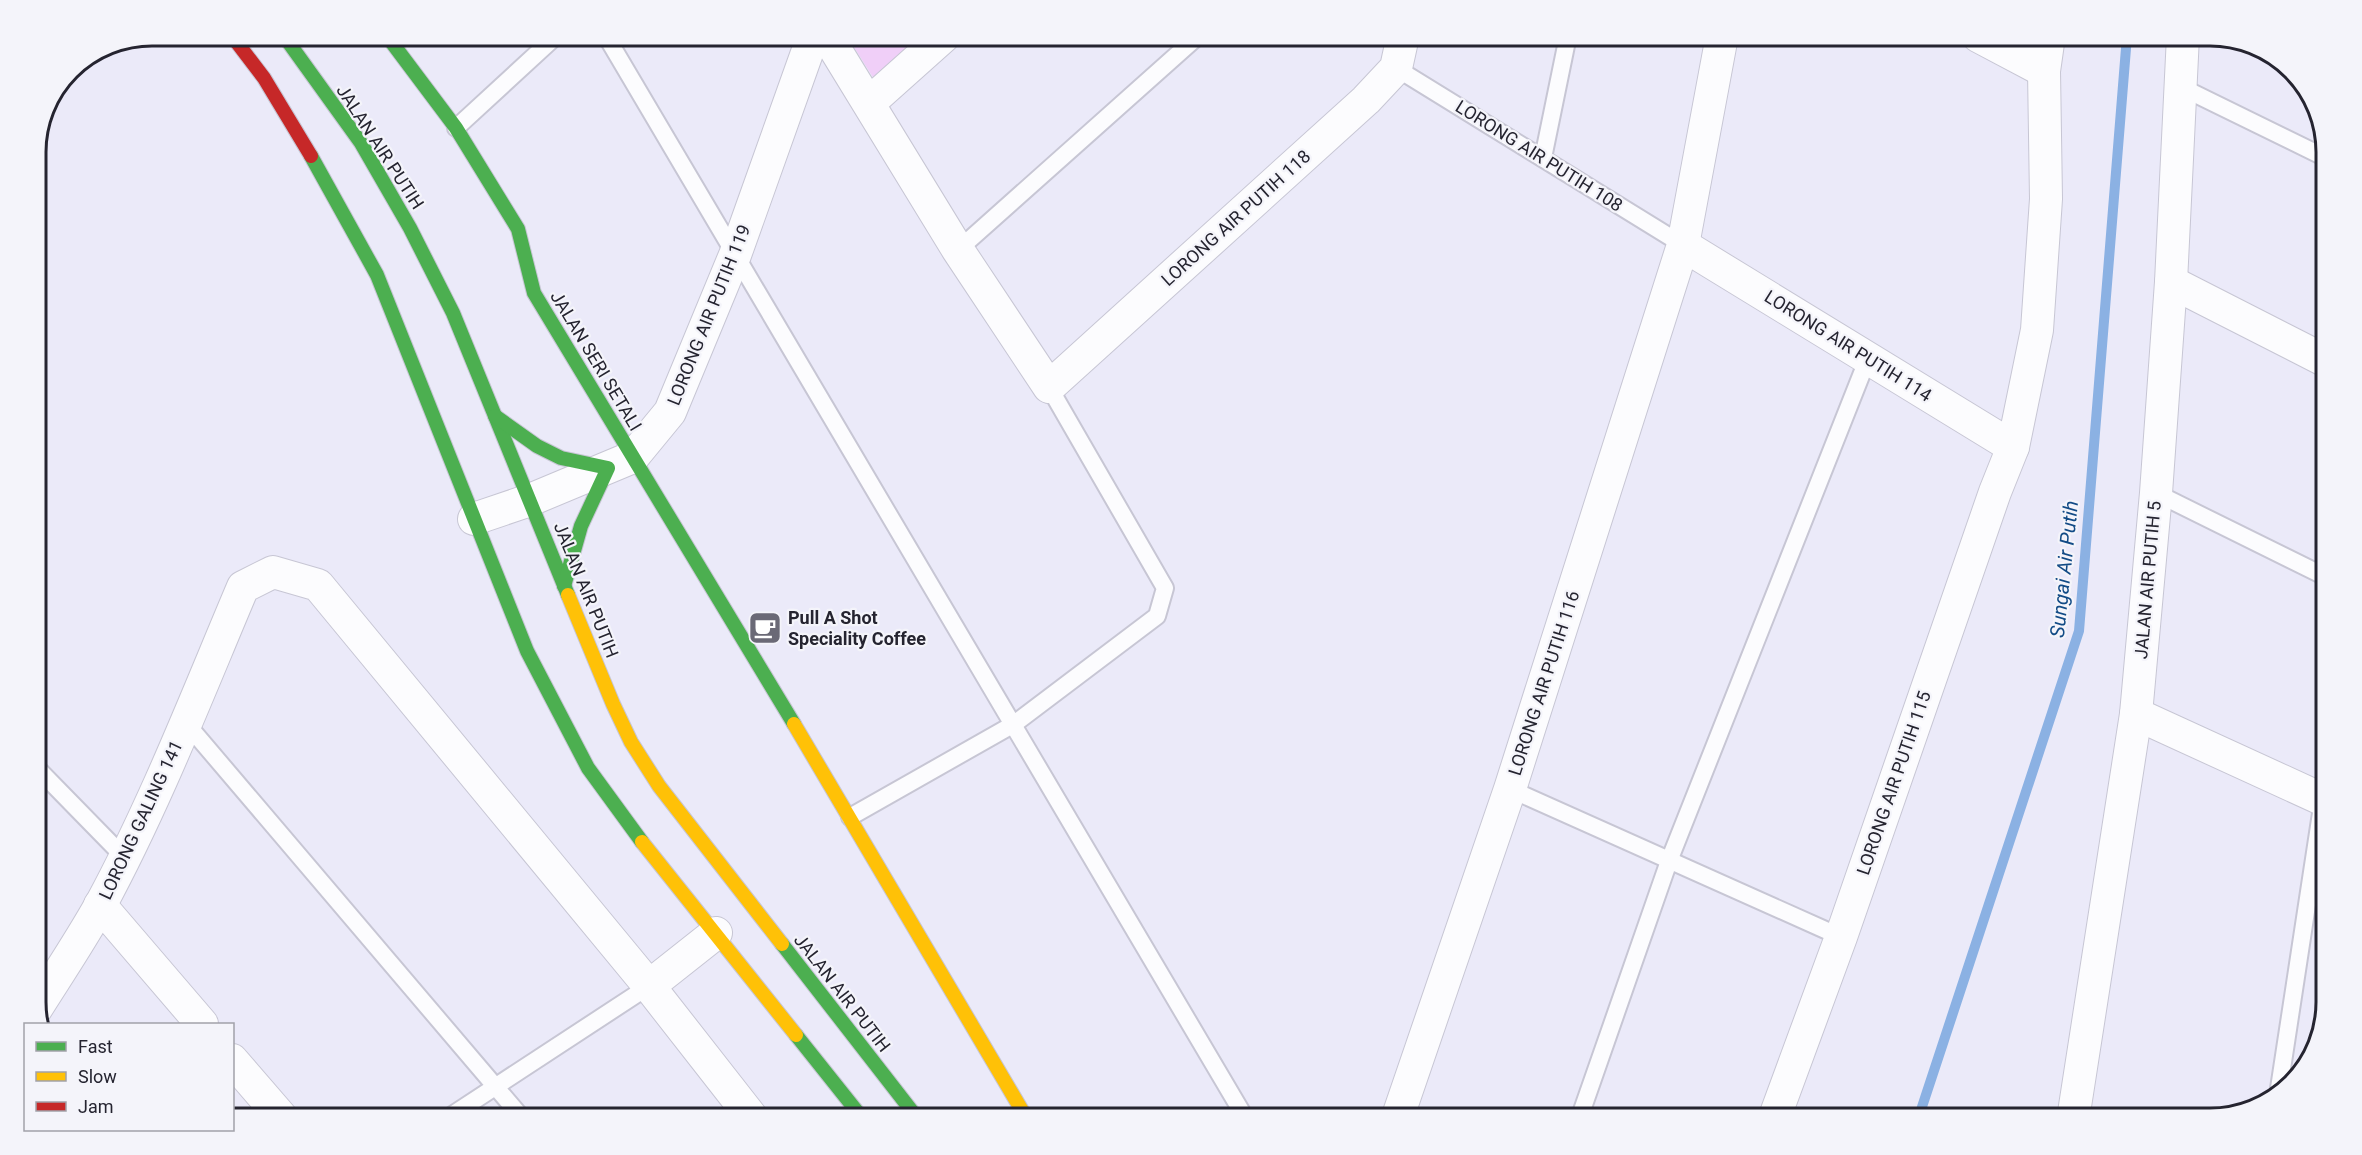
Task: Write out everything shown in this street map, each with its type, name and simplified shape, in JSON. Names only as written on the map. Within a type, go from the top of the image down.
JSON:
[{"type":"street","points":[[240,46],[264,78],[330,187],[377,275],[527,651],[588,768],[621,816],[854,1108]]},
{"type":"street","name":"JALAN AIR PUTIH","points":[[291,46],[361,143],[410,228],[453,313],[564,586],[631,742],[659,786],[909,1108]]},
{"type":"street","name":"JALAN SERI SETALI","points":[[394,46],[456,128],[518,229],[534,293],[620,463],[850,817],[1021,1108]]},
{"type":"street","name":"LORONG AIR PUTIH 119","points":[[474,519],[530,500],[620,463],[670,412],[735,255],[809,46]]},
{"type":"street","points":[[833,46],[958,250],[1048,387]]},
{"type":"street","points":[[869,103],[933,46]]},
{"type":"street","points":[[1396,68],[1401,46]]},
{"type":"street","name":"LORONG AIR PUTIH 116","points":[[1401,1108],[1510,789],[1683,244],[1720,46]]},
{"type":"street","points":[[1997,46],[2044,71]]},
{"type":"street","name":"LORONG AIR PUTIH 115","points":[[1778,1108],[1841,938],[1995,492],[2013,447],[2037,330],[2046,199],[2044,71],[2048,46]]},
{"type":"street","name":"JALAN AIR PUTIH 5","points":[[2075,1108],[2136,714],[2156,493],[2171,282],[2182,46]]},
{"type":"street","name":"LORONG AIR PUTIH 118","points":[[1048,387],[1366,100],[1396,68]]},
{"type":"street","name":"LORONG AIR PUTIH 114","points":[[1683,244],[2013,447]]},
{"type":"street","points":[[2171,282],[2315,356]]},
{"type":"street","points":[[495,416],[537,446],[561,458],[620,463]]},
{"type":"street","points":[[564,586],[572,549],[584,513],[620,463]]},
{"type":"street","name":"LORONG GALING 141","points":[[201,1023],[100,905],[186,723],[243,586],[273,572],[318,585],[649,986],[744,1108]]},
{"type":"street","points":[[2136,714],[2316,797]]},
{"type":"street","points":[[47,991],[100,905]]},
{"type":"street","points":[[649,986],[716,933]]},
{"type":"street","points":[[234,1062],[273,1108]]},
{"type":"lane","points":[[456,128],[545,46]]},
{"type":"lane","points":[[612,46],[1240,1108]]},
{"type":"lane","points":[[958,250],[1187,46]]},
{"type":"lane","points":[[1543,159],[1566,46]]},
{"type":"lane","name":"LORONG AIR PUTIH 108","points":[[1396,68],[1683,244]]},
{"type":"lane","points":[[2179,86],[2315,153]]},
{"type":"lane","points":[[1583,1108],[1669,861],[1868,358]]},
{"type":"lane","points":[[850,817],[1014,724],[1157,616],[1165,588],[1048,387]]},
{"type":"lane","points":[[2156,493],[2315,572]]},
{"type":"lane","points":[[186,723],[514,1108]]},
{"type":"lane","points":[[47,778],[124,857]]},
{"type":"lane","points":[[1510,789],[1841,938]]},
{"type":"lane","points":[[2280,1081],[2316,858]]},
{"type":"lane","points":[[463,1108],[649,986]]},
{"type":"shaded area","points":[[853,46],[910,46],[874,79]]},
{"type":"waterway","name":"Sungai Air Putih","points":[[1922,1108],[2079,631],[2126,46]]},
{"type":"traffic: fast","points":[[291,46],[361,143],[410,228],[453,313],[568,595]]},
{"type":"traffic: fast","points":[[394,46],[456,128],[518,229],[534,293],[794,724]]},
{"type":"traffic: fast","points":[[311,156],[377,275],[527,651],[588,768],[642,842]]},
{"type":"traffic: fast","points":[[495,416],[537,446],[561,458],[608,468],[581,526],[564,586]]},
{"type":"traffic: fast","points":[[782,944],[909,1108]]},
{"type":"traffic: fast","points":[[796,1035],[854,1108]]},
{"type":"traffic: slow","points":[[568,595],[631,742],[659,786],[782,944]]},
{"type":"traffic: slow","points":[[794,724],[1021,1108]]},
{"type":"traffic: slow","points":[[642,842],[796,1035]]},
{"type":"traffic: jam","points":[[240,46],[264,78],[311,156]]},
{"type":"place","name":"Pull A Shot Speciality Coffee","points":[[765,628]]}]
